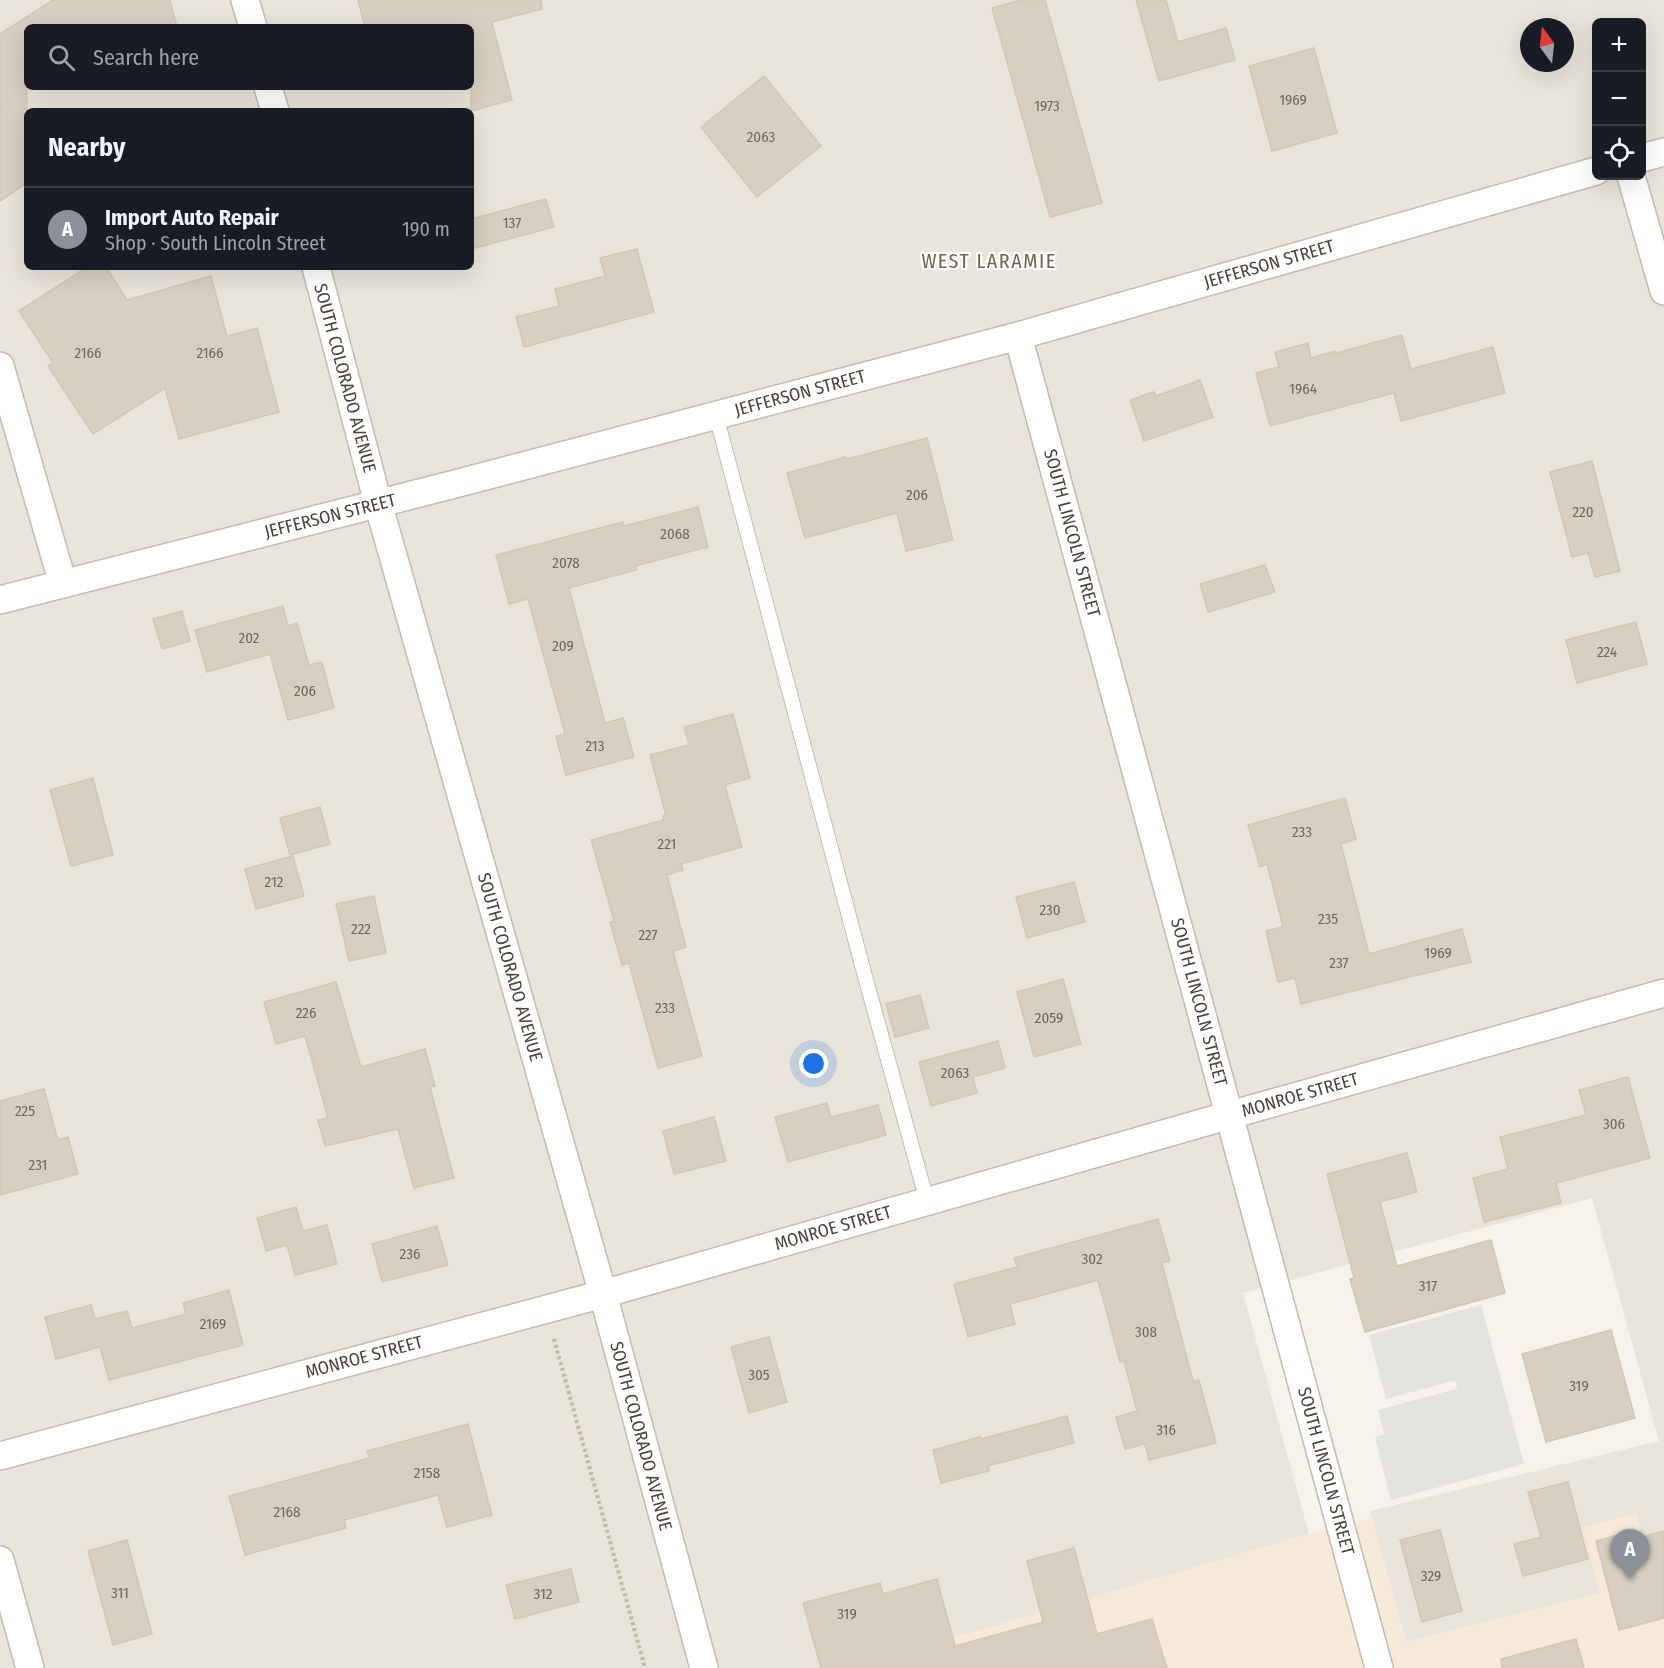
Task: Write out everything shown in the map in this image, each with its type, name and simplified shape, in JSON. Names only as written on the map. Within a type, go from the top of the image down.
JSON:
[{"type":"street","points":[[245,0],[252,24]]},
{"type":"street","points":[[269,90],[274,108]]},
{"type":"street","points":[[1646,157],[1664,152]]},
{"type":"street","name":"JEFFERSON STREET","points":[[0,600],[463,482],[1018,336],[1592,172]]},
{"type":"street","points":[[1632,180],[1664,291]]},
{"type":"street","name":"SOUTH COLORADO AVENUE","points":[[317,270],[378,503],[603,1294],[704,1668]]},
{"type":"street","name":"SOUTH LINCOLN STREET","points":[[1018,336],[1379,1668]]},
{"type":"street","points":[[0,366],[63,584]]},
{"type":"street","name":"MONROE STREET","points":[[0,1456],[603,1294],[1664,993]]},
{"type":"street","points":[[0,1560],[30,1668]]},
{"type":"lane","points":[[716,415],[927,1201]]},
{"type":"path","points":[[553,1337],[645,1668]]},
{"type":"shaded area","name":"WEST LARAMIE","points":[[0,0],[1664,0],[1664,1623],[1636,1514],[1600,1593],[1406,1642],[1370,1511],[1659,1441],[1592,1198],[1243,1293],[1309,1534],[852,1668],[0,1668]]},
{"type":"shaded area","points":[[1481,1305],[1524,1464],[1391,1500],[1375,1437],[1384,1434],[1378,1410],[1456,1389],[1457,1386],[1453,1381],[1386,1399],[1369,1335]]},
{"type":"shaded area","points":[[1636,1513],[1664,1623],[1664,1668],[852,1668],[1309,1534],[1372,1518],[1406,1642],[1600,1593],[1583,1527]]},
{"type":"building","points":[[53,0],[170,0],[176,24],[24,24],[24,90],[27,90],[27,108],[24,108],[24,185],[0,201],[0,34]]},
{"type":"building","points":[[358,0],[541,0],[542,9],[492,22],[512,100],[474,110],[471,108],[471,90],[474,90],[474,24],[364,24]]},
{"type":"building","points":[[1021,0],[1045,0],[1102,203],[1050,217],[992,8]]},
{"type":"building","points":[[1136,0],[1166,0],[1178,42],[1226,28],[1235,60],[1159,81]]},
{"type":"building","points":[[1314,48],[1337,133],[1272,151],[1249,66]]},
{"type":"building","points":[[764,76],[821,146],[757,197],[701,127]]},
{"type":"building","points":[[546,199],[554,227],[474,248],[474,218]]},
{"type":"building","points":[[637,249],[654,312],[524,347],[516,317],[559,306],[555,289],[605,276],[600,258]]},
{"type":"building","points":[[82,270],[108,270],[127,300],[211,276],[227,336],[257,328],[279,412],[179,439],[165,388],[93,434],[48,366],[53,363],[19,311]]},
{"type":"building","points":[[1402,335],[1411,369],[1493,347],[1505,393],[1401,421],[1394,393],[1270,426],[1256,373],[1279,367],[1275,352],[1308,343],[1311,358]]},
{"type":"building","points":[[1200,380],[1213,417],[1144,441],[1130,400],[1154,392],[1156,396]]},
{"type":"building","points":[[927,438],[953,540],[906,551],[897,513],[805,538],[787,473]]},
{"type":"building","points":[[1592,461],[1620,571],[1595,577],[1588,553],[1572,557],[1550,472]]},
{"type":"building","points":[[698,507],[708,547],[635,566],[636,570],[569,588],[605,723],[623,718],[634,757],[566,775],[556,736],[565,734],[528,599],[509,604],[496,555],[623,522],[624,526]]},
{"type":"building","points":[[1265,565],[1275,592],[1208,612],[1200,584]]},
{"type":"building","points":[[283,606],[288,626],[297,623],[309,665],[322,662],[334,708],[288,720],[270,654],[207,672],[195,630]]},
{"type":"building","points":[[182,611],[190,641],[162,649],[153,619]]},
{"type":"building","points":[[1636,622],[1647,664],[1577,683],[1566,640]]},
{"type":"building","points":[[733,714],[750,778],[725,785],[742,847],[681,864],[683,870],[667,875],[686,947],[673,951],[702,1056],[658,1068],[629,963],[622,965],[610,922],[614,921],[591,840],[664,820],[663,816],[666,815],[650,755],[689,745],[684,727]]},
{"type":"building","points":[[93,778],[113,855],[71,866],[50,790]]},
{"type":"building","points":[[1345,798],[1356,839],[1341,844],[1369,954],[1462,929],[1471,962],[1301,1004],[1295,978],[1278,982],[1266,931],[1283,927],[1267,864],[1260,867],[1248,825]]},
{"type":"building","points":[[320,807],[330,844],[290,855],[280,818]]},
{"type":"building","points":[[293,856],[304,896],[256,909],[245,869]]},
{"type":"building","points":[[1074,882],[1085,922],[1027,938],[1016,897]]},
{"type":"building","points":[[374,896],[386,953],[349,961],[336,904]]},
{"type":"building","points":[[1063,979],[1081,1044],[1034,1057],[1017,992]]},
{"type":"building","points":[[336,982],[361,1067],[425,1049],[435,1086],[430,1087],[454,1178],[414,1188],[398,1129],[325,1146],[318,1120],[328,1118],[305,1036],[276,1044],[264,1002]]},
{"type":"building","points":[[920,995],[929,1028],[895,1037],[886,1004]]},
{"type":"building","points":[[998,1041],[1005,1068],[973,1077],[977,1093],[931,1106],[919,1062]]},
{"type":"building","points":[[1628,1077],[1650,1158],[1556,1183],[1561,1203],[1484,1222],[1473,1178],[1508,1169],[1500,1137],[1586,1115],[1579,1090]]},
{"type":"building","points":[[44,1089],[58,1140],[68,1137],[78,1174],[0,1195],[0,1101]]},
{"type":"building","points":[[827,1103],[831,1117],[878,1105],[886,1135],[788,1162],[775,1117]]},
{"type":"building","points":[[714,1117],[726,1161],[674,1174],[663,1131]]},
{"type":"building","points":[[1407,1153],[1417,1192],[1380,1202],[1397,1266],[1491,1240],[1505,1293],[1365,1332],[1350,1279],[1354,1278],[1327,1174]]},
{"type":"building","points":[[296,1207],[303,1231],[327,1225],[337,1264],[295,1275],[287,1245],[266,1251],[257,1218]]},
{"type":"building","points":[[1158,1219],[1170,1261],[1162,1263],[1193,1381],[1199,1380],[1216,1443],[1149,1460],[1145,1444],[1125,1449],[1116,1417],[1137,1411],[1124,1361],[1120,1362],[1098,1280],[1010,1304],[1015,1324],[968,1337],[954,1284],[1017,1267],[1014,1258]]},
{"type":"building","points":[[437,1226],[448,1265],[382,1282],[372,1244]]},
{"type":"building","points":[[229,1290],[243,1345],[109,1380],[100,1347],[56,1359],[45,1317],[91,1305],[95,1319],[127,1311],[132,1328],[186,1314],[183,1303]]},
{"type":"building","points":[[1611,1330],[1635,1418],[1546,1442],[1522,1354]]},
{"type":"building","points":[[769,1337],[787,1402],[749,1413],[731,1347]]},
{"type":"building","points":[[1067,1416],[1074,1443],[988,1466],[989,1471],[941,1483],[933,1450]]},
{"type":"building","points":[[468,1424],[492,1515],[447,1527],[438,1495],[344,1520],[346,1528],[245,1555],[229,1496],[369,1458],[367,1451]]},
{"type":"building","points":[[1568,1482],[1588,1559],[1523,1576],[1514,1544],[1541,1537],[1528,1492]]},
{"type":"building","points":[[1440,1530],[1462,1611],[1422,1622],[1400,1540]]},
{"type":"building","points":[[1633,1531],[1635,1539],[1664,1531],[1664,1618],[1619,1630],[1596,1541]]},
{"type":"building","points":[[127,1540],[152,1634],[113,1645],[88,1551]]},
{"type":"building","points":[[1074,1548],[1097,1634],[1152,1619],[1167,1668],[821,1668],[803,1603],[880,1583],[883,1594],[937,1579],[955,1646],[1043,1622],[1027,1561]]},
{"type":"building","points":[[571,1569],[579,1602],[515,1619],[506,1585]]},
{"type":"building","points":[[1576,1639],[1584,1668],[1502,1668],[1501,1659]]},
{"type":"place","name":"Import Auto Repair","points":[[1630,1579]]},
{"type":"district","name":"WEST LARAMIE","points":[[989,261]]}]
